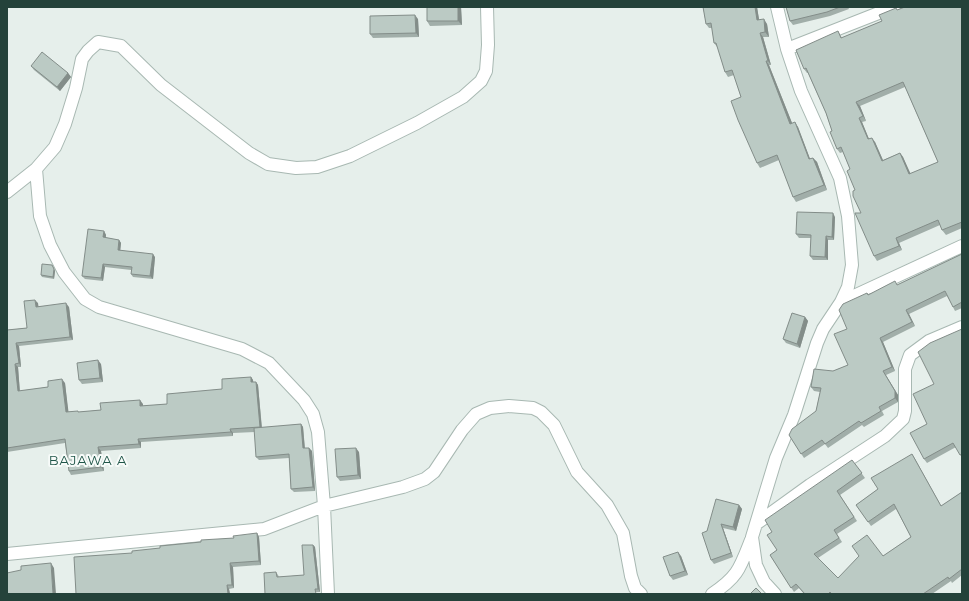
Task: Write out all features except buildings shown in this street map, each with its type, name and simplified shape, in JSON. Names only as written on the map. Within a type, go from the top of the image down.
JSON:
[{"type":"street","points":[[7,192],[36,169],[55,147],[65,124],[76,88],[82,59],[98,42],[121,46],[161,85],[249,153],[268,164],[296,168],[317,167],[350,156],[418,122],[463,97],[481,81],[486,71],[488,45],[487,7]]},
{"type":"street","points":[[712,594],[739,571],[752,537],[776,458],[794,415],[817,343],[828,319],[841,302],[848,287],[852,265],[852,246],[845,199],[840,178],[804,97],[787,49],[777,7]]},
{"type":"street","points":[[787,49],[894,7]]},
{"type":"street","points":[[36,169],[40,216],[50,245],[64,272],[84,299],[99,307],[242,349],[269,363],[304,400],[313,414],[318,432],[324,506],[328,594]]},
{"type":"street","points":[[841,302],[962,246]]},
{"type":"street","points":[[756,524],[810,485],[896,427],[903,419],[905,411],[905,369],[910,355],[929,341],[962,327]]},
{"type":"street","points":[[7,554],[264,529],[324,506],[403,487],[425,479],[434,472],[462,430],[476,414],[500,406],[533,408],[541,412],[554,425],[577,472],[607,505],[623,533],[631,576],[635,588],[641,594]]},
{"type":"street","points":[[752,537],[756,566],[764,582],[775,594]]},
{"type":"district","name":"BAJAWA A","points":[[88,460]]}]
